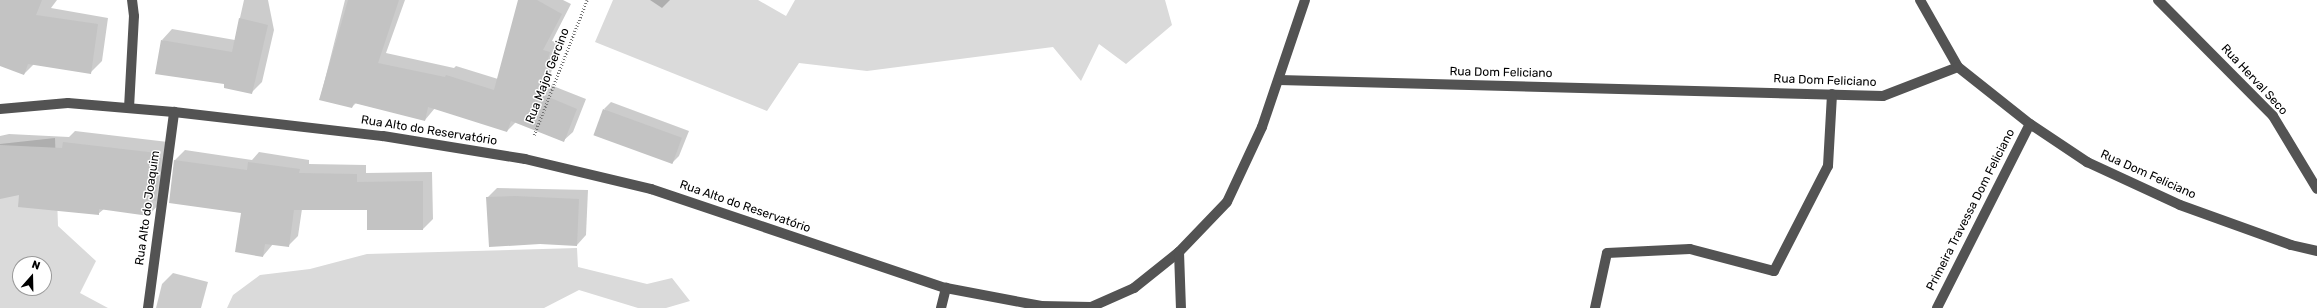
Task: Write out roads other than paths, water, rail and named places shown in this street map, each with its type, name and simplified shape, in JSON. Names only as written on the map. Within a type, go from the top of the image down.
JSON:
[{"type":"street","points":[[129,108],[134,16],[132,0]]},
{"type":"street","name":"Rua Alto do Reservatório","points":[[0,109],[68,103],[174,112],[383,136],[525,159],[651,189],[946,288],[1041,306],[1091,307],[1134,288],[1178,252],[1227,202],[1262,127],[1305,0]]},
{"type":"street","points":[[1920,0],[1958,67]]},
{"type":"street","name":"Rua Herval Seco","points":[[2158,0],[2273,116],[2317,189]]},
{"type":"street","name":"Rua Dom Feliciano","points":[[1279,80],[1883,96],[1958,67],[2030,124],[2087,162],[2180,205],[2291,245],[2317,251]]},
{"type":"street","points":[[1595,308],[1607,253],[1690,248],[1774,271],[1828,166],[1832,94]]},
{"type":"street","name":"Rua Alto do Joaquim","points":[[148,308],[174,112]]},
{"type":"street","name":"Primeira Travessa Dom Feliciano","points":[[1936,308],[2030,124]]},
{"type":"street","points":[[1178,252],[1181,308]]},
{"type":"street","points":[[941,308],[946,288]]}]
